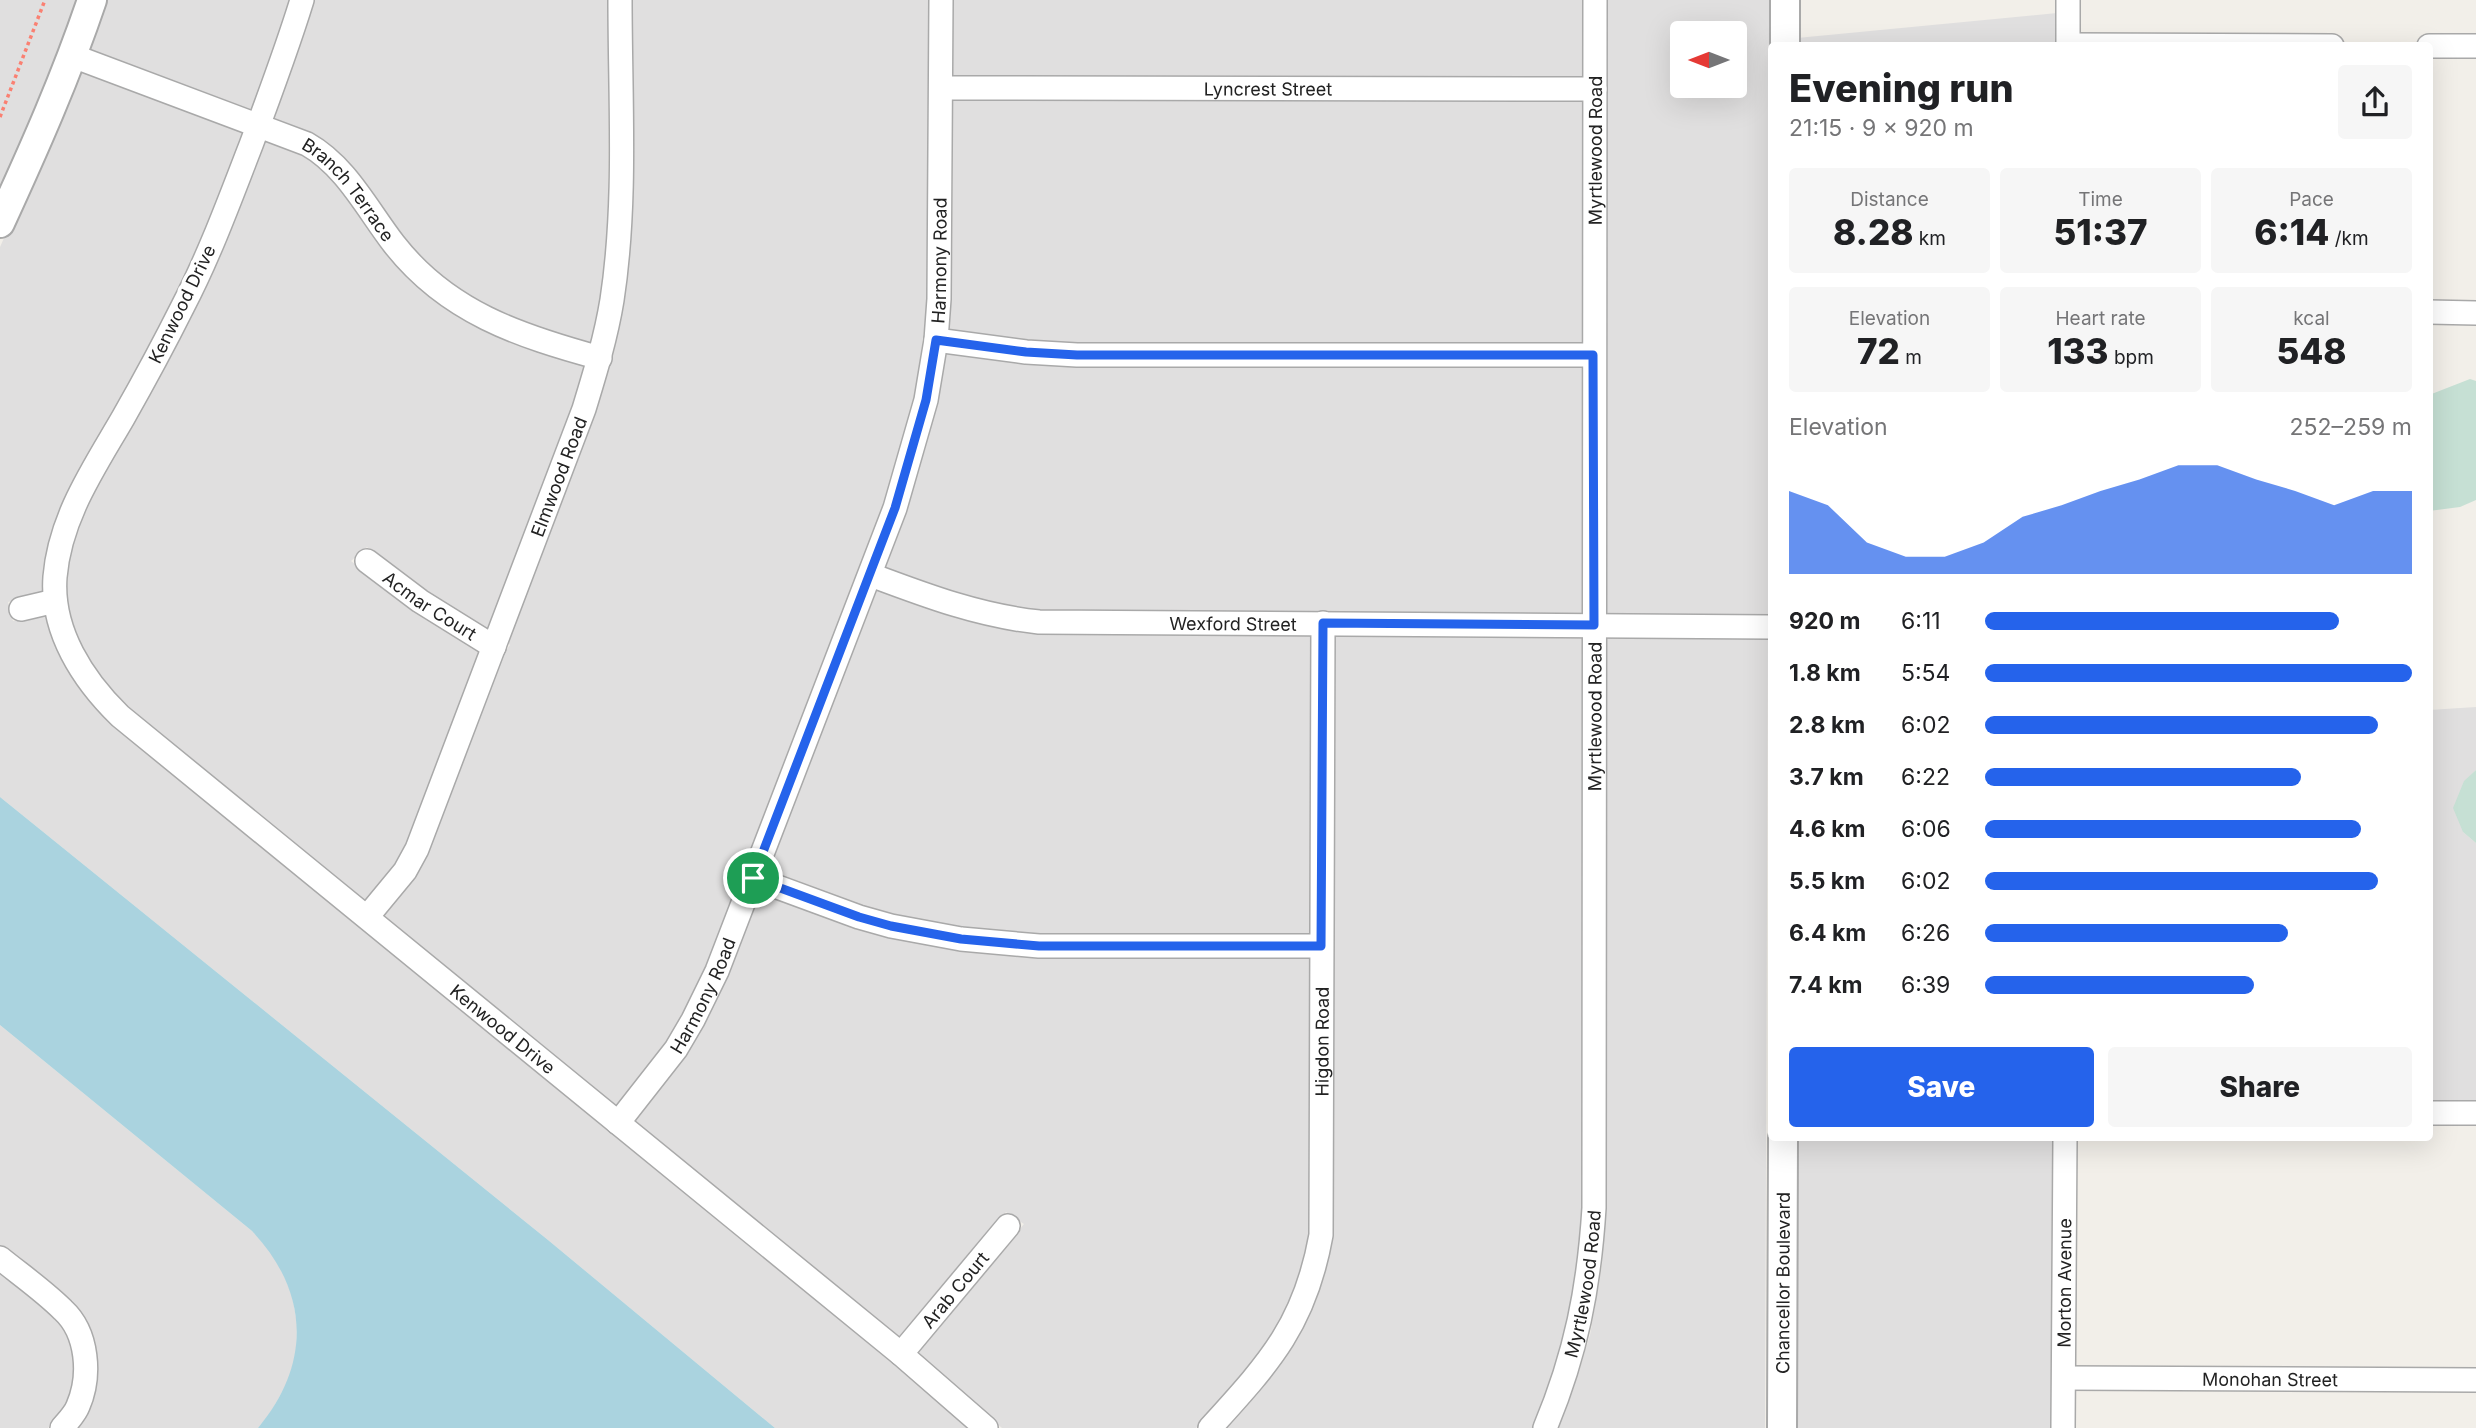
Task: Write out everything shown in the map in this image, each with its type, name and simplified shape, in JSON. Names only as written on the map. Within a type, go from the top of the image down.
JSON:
[{"type":"street","points":[[0,223],[47,120],[92,0]]},
{"type":"street","name":"Kenwood Drive","points":[[302,0],[286,53],[222,222],[185,303],[70,514],[58,556],[55,601],[67,642],[79,666],[105,702],[901,1354],[986,1428]]},
{"type":"street","name":"Elmwood Road","points":[[367,918],[412,861],[584,409],[600,358],[612,300],[620,229],[621,0]]},
{"type":"street","name":"Harmony Road","points":[[618,1123],[676,1049],[717,971],[871,575],[914,448],[926,400],[936,340],[941,263],[942,0]]},
{"type":"street","name":"Myrtlewood Road","points":[[1545,1428],[1576,1343],[1591,1263],[1594,1208],[1595,0]]},
{"type":"street","points":[[1785,0],[1785,42]]},
{"type":"street","points":[[2068,0],[2068,42]]},
{"type":"street","points":[[2433,46],[2476,46]]},
{"type":"street","name":"Branch Terrace","points":[[73,56],[307,144],[329,158],[410,263],[457,302],[517,334],[600,358]]},
{"type":"street","name":"Lyncrest Street","points":[[941,88],[1595,89]]},
{"type":"street","points":[[2433,312],[2476,313]]},
{"type":"street","points":[[936,340],[1026,352],[1077,355],[1593,355]]},
{"type":"street","name":"Acmar Court","points":[[367,561],[420,601],[494,647]]},
{"type":"street","name":"Wexford Street","points":[[871,575],[960,607],[1011,619],[1039,622],[1768,627]]},
{"type":"street","points":[[21,609],[55,601]]},
{"type":"street","name":"Higdon Road","points":[[1210,1428],[1262,1371],[1285,1339],[1305,1298],[1317,1259],[1323,1214],[1323,623]]},
{"type":"street","points":[[753,878],[859,917],[961,939],[1039,946],[1321,946]]},
{"type":"street","points":[[2433,1112],[2476,1113]]},
{"type":"street","name":"Chancellor Boulevard","points":[[1782,1428],[1783,1141]]},
{"type":"street","name":"Morton Avenue","points":[[2063,1428],[2064,1141]]},
{"type":"street","name":"Arab Court","points":[[901,1354],[1008,1226]]},
{"type":"street","points":[[0,1258],[65,1311],[75,1325],[84,1349],[86,1369],[83,1392],[77,1409],[62,1428]]},
{"type":"street","name":"Monohan Street","points":[[2064,1378],[2476,1380]]},
{"type":"path","points":[[0,117],[45,0]]},
{"type":"shaded area","points":[[0,0],[80,0],[62,52],[0,196]]},
{"type":"shaded area","points":[[103,0],[291,0],[251,112],[86,50]]},
{"type":"shaded area","points":[[314,0],[609,0],[608,228],[600,299],[591,345],[539,331],[481,305],[447,282],[404,240],[337,151],[313,136],[272,120],[297,55]]},
{"type":"shaded area","points":[[632,0],[930,0],[928,299],[915,399],[884,505],[860,572],[706,968],[683,1016],[666,1043],[616,1108],[382,916],[415,876],[428,852],[504,652],[510,645],[508,643],[614,352],[631,229]]},
{"type":"shaded area","points":[[953,0],[1584,0],[1584,79],[953,78]]},
{"type":"shaded area","points":[[1607,0],[1771,0],[1771,42],[1768,42],[1768,617],[1605,615]]},
{"type":"shaded area","points":[[2057,13],[2057,42],[1797,42],[1797,38]]},
{"type":"shaded area","points":[[79,70],[244,132],[211,218],[175,298],[138,370],[59,510],[47,555],[44,594],[8,602],[13,621],[46,614],[56,645],[69,671],[96,708],[112,723],[894,1362],[970,1428],[775,1428],[548,1240],[0,797],[0,247]]},
{"type":"shaded area","points":[[953,98],[1583,100],[1582,345],[1077,345],[1028,342],[948,331],[952,263]]},
{"type":"shaded area","points":[[265,139],[302,153],[328,173],[386,251],[450,310],[512,343],[586,365],[488,631],[404,577],[367,547],[351,561],[413,610],[481,651],[406,845],[396,865],[365,902],[114,696],[89,661],[77,638],[66,600],[69,558],[80,518],[195,307],[233,225]]},
{"type":"shaded area","points":[[945,351],[1582,366],[1583,615],[1040,612],[988,604],[885,569],[925,450],[937,402]]},
{"type":"shaded area","points":[[878,588],[956,616],[1010,629],[1311,633],[1309,936],[1039,935],[963,929],[862,907],[767,872]]},
{"type":"shaded area","points":[[1334,633],[1583,635],[1583,1207],[1580,1262],[1568,1330],[1533,1428],[1225,1428],[1271,1376],[1294,1344],[1316,1301],[1332,1236]]},
{"type":"shaded area","points":[[1605,635],[1768,637],[1765,1428],[1557,1428],[1590,1335],[1602,1265],[1605,1208]]},
{"type":"shaded area","points":[[2476,707],[2476,770],[2464,782],[2463,832],[2476,843],[2476,1103],[2433,1102],[2433,710]]},
{"type":"shaded area","points":[[760,891],[855,926],[1309,957],[1311,1214],[1306,1257],[1284,1316],[1252,1365],[1196,1428],[1002,1428],[916,1353],[1024,1224],[1006,1212],[900,1339],[633,1122],[685,1054],[703,1025],[727,975]]},
{"type":"shaded area","points":[[0,1025],[252,1231],[268,1248],[281,1268],[292,1295],[297,1323],[296,1355],[288,1381],[271,1412],[258,1428],[76,1428],[88,1412],[95,1393],[97,1368],[90,1333],[75,1306],[0,1245]]},
{"type":"shaded area","points":[[1794,1141],[2053,1141],[2052,1428],[1793,1428]]},
{"type":"shaded area","points":[[0,1272],[56,1318],[69,1340],[75,1369],[72,1390],[67,1405],[48,1428],[0,1428]]},
{"type":"green space","points":[[2470,379],[2476,381],[2476,500],[2460,507],[2433,510],[2433,393]]},
{"type":"green space","points":[[2476,770],[2476,843],[2463,832],[2453,808],[2464,781]]},
{"type":"water","points":[[0,797],[548,1240],[775,1428],[258,1428],[276,1404],[288,1379],[295,1353],[297,1328],[285,1278],[271,1254],[252,1231],[0,1025]]},
{"type":"route","points":[[936,340],[1026,352],[1077,355],[1593,355],[1594,625],[1323,623],[1321,946],[1039,946],[961,939],[859,917],[753,878],[895,508],[926,400],[936,340]]}]
